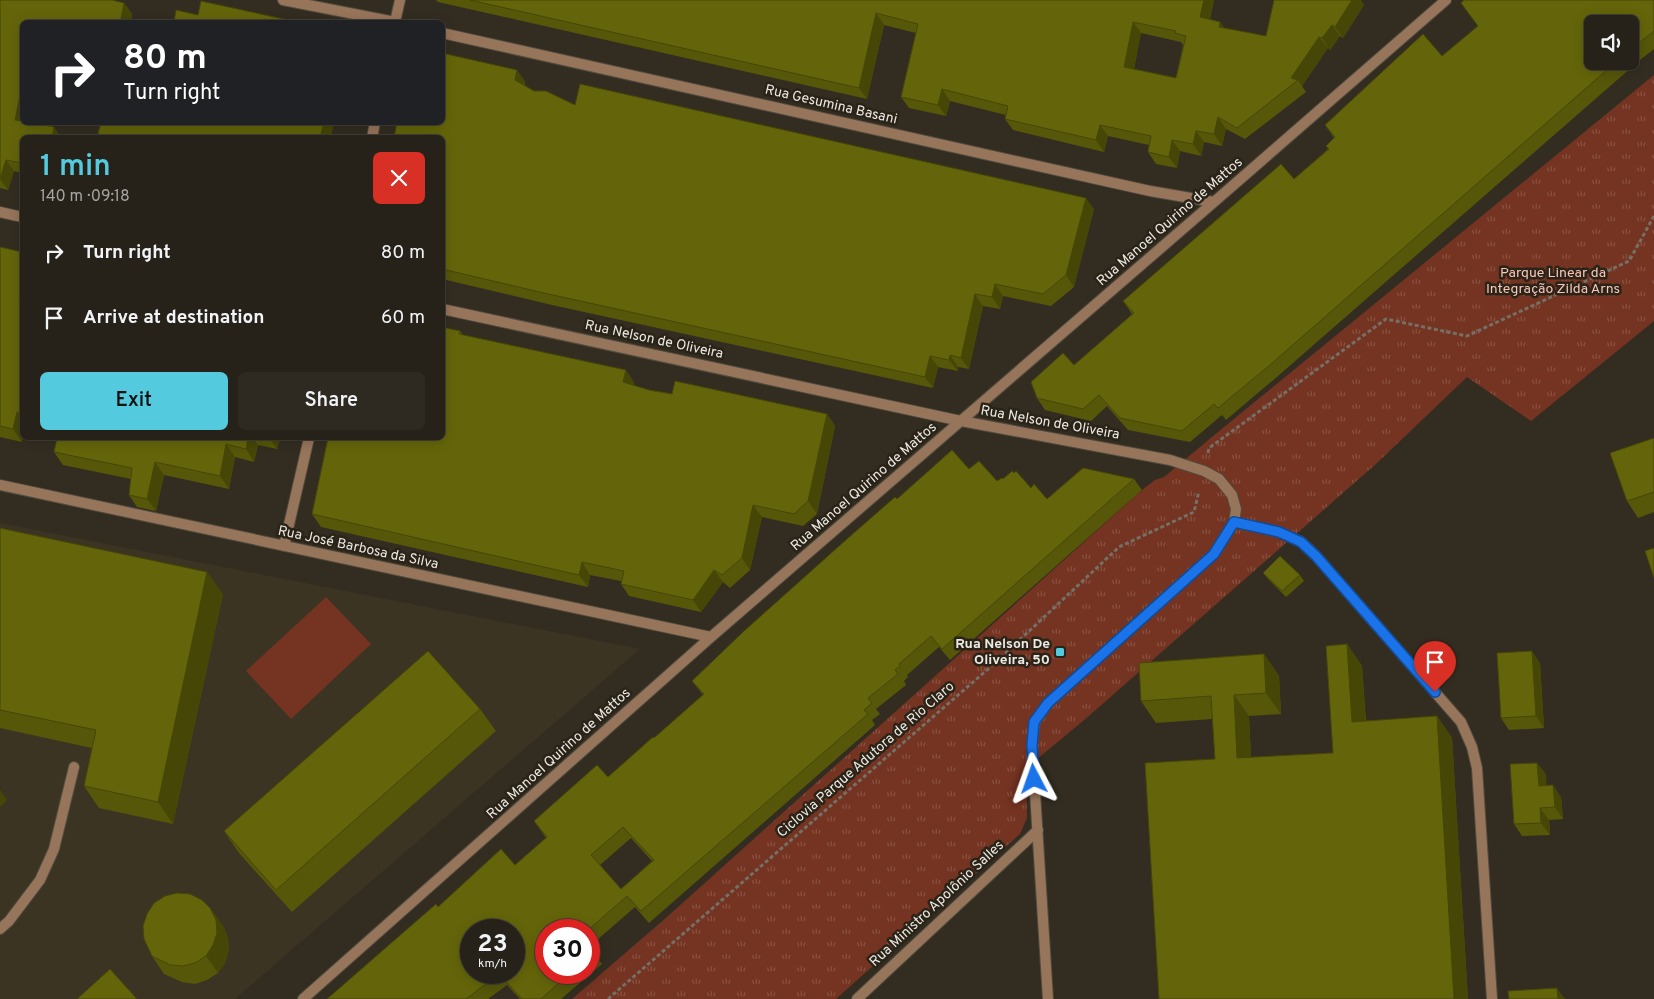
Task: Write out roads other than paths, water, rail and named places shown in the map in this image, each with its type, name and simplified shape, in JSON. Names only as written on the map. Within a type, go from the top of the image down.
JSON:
[{"type":"street","points":[[283,0],[385,20]]},
{"type":"street","points":[[395,20],[400,0]]},
{"type":"street","name":"Rua Manoel Quirino de Mattos","points":[[303,999],[711,638],[1446,0]]},
{"type":"street","name":"Rua Gesumina Basani","points":[[445,34],[1140,189],[1214,202]]},
{"type":"street","points":[[0,212],[20,216]]},
{"type":"street","name":"Rua Nelson de Oliveira","points":[[445,310],[961,421],[1170,460],[1204,471],[1219,479],[1232,495],[1236,509],[1234,522]]},
{"type":"street","points":[[284,546],[309,440]]},
{"type":"street","name":"Rua José Barbosa da Silva","points":[[0,485],[711,638]]},
{"type":"street","points":[[1048,999],[1032,745],[1034,722],[1048,703],[1214,554],[1234,522],[1279,532],[1301,542],[1316,556],[1461,722],[1472,747],[1477,768],[1492,999]]},
{"type":"street","points":[[0,929],[9,921],[40,880],[54,849],[74,767]]},
{"type":"street","name":"Rua Ministro Apolônio Salles","points":[[857,999],[1038,830]]},
{"type":"place","name":"Rua Nelson De Oliveira, 50","points":[[1060,652]]},
{"type":"park label","name":"Parque Linear da Integração Zilda Arns","points":[[1553,282]]}]
